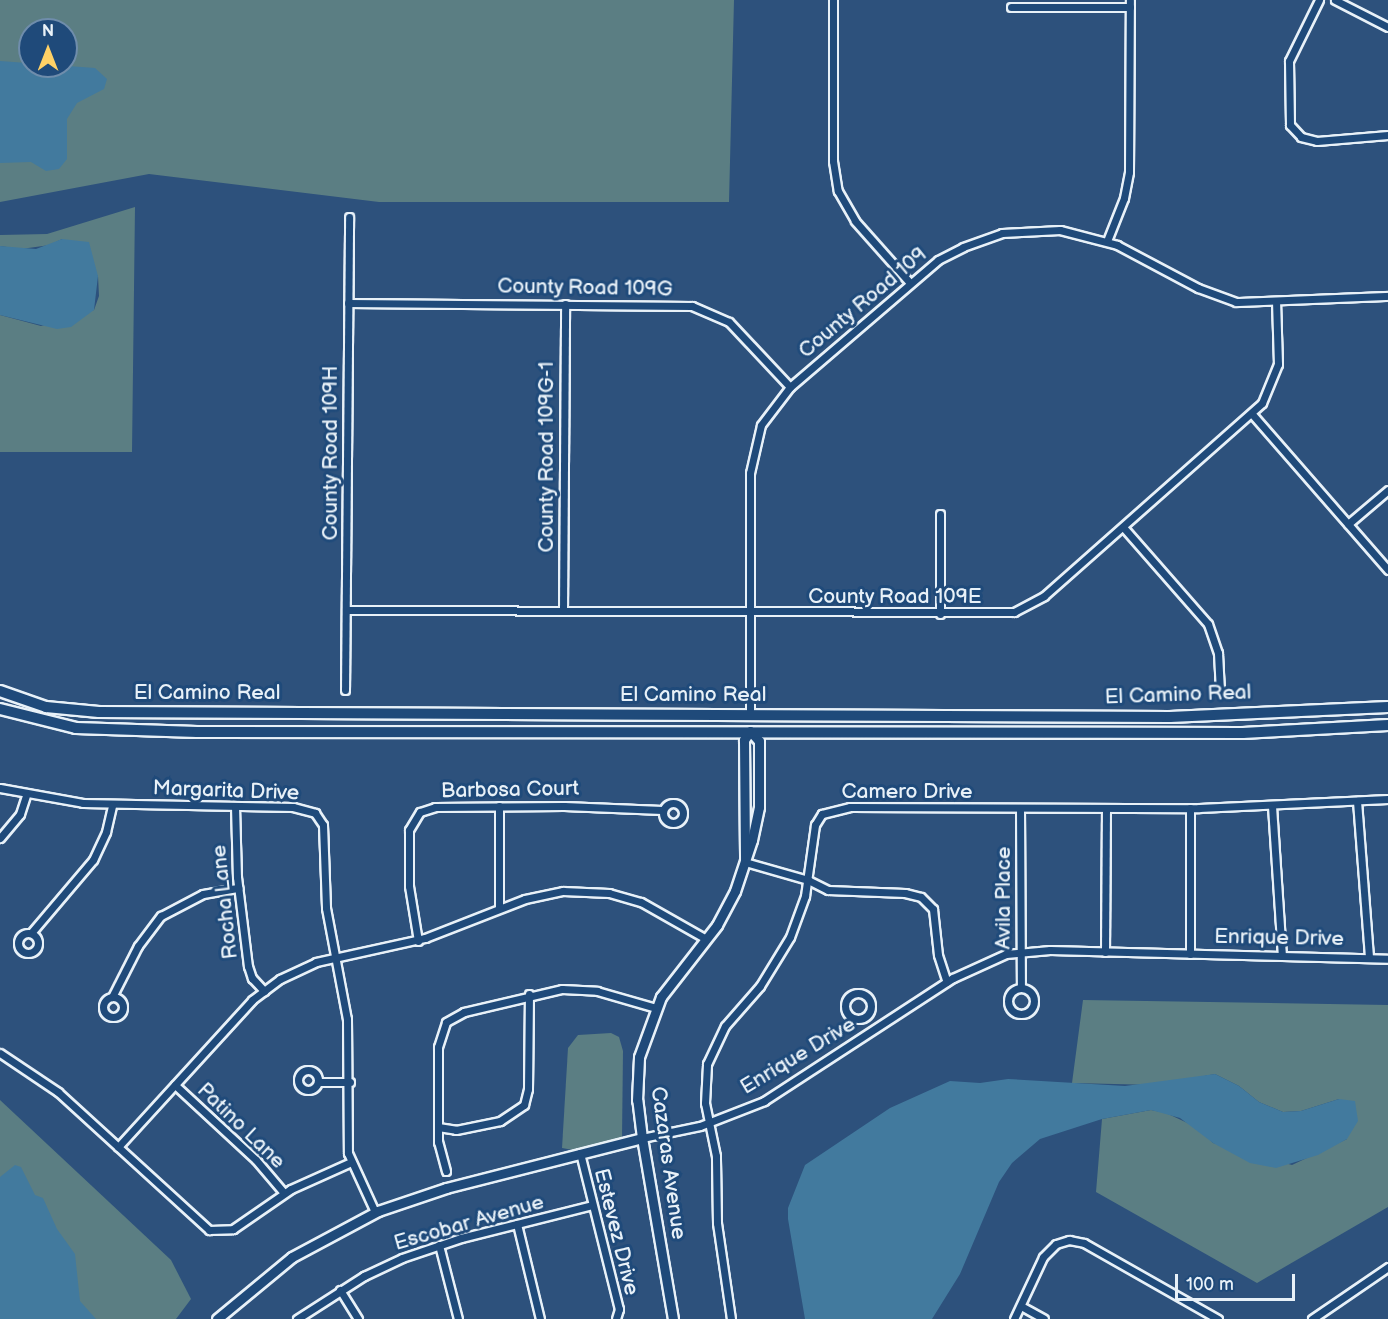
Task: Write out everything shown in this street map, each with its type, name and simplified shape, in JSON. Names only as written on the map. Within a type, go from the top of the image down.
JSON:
[{"type":"main road","name":"El Camino Real","points":[[0,691],[46,707],[99,712],[1170,717],[1388,707]]},
{"type":"main road","name":"El Camino Real","points":[[0,709],[76,728],[186,732],[750,731],[1244,734],[1388,725]]},
{"type":"main road","points":[[750,714],[750,731]]},
{"type":"street","points":[[833,0],[833,161],[838,192],[855,221],[910,283]]},
{"type":"street","points":[[1319,0],[1289,61],[1290,125],[1301,137],[1317,141],[1388,135]]},
{"type":"street","points":[[1335,0],[1388,27]]},
{"type":"street","points":[[1011,7],[1130,4],[1128,180],[1107,241]]},
{"type":"street","name":"County Road 109H","points":[[345,690],[349,217]]},
{"type":"street","name":"County Road 109","points":[[750,714],[749,612],[754,444],[765,418],[790,387],[910,283],[951,253],[1002,233],[1060,230],[1107,241],[1218,297],[1236,302],[1388,296]]},
{"type":"street","name":"County Road 109E","points":[[346,610],[1005,614],[1027,607],[1252,414],[1267,396],[1277,373],[1276,302]]},
{"type":"street","name":"County Road 109G","points":[[348,303],[684,305],[710,311],[736,329],[790,387]]},
{"type":"street","name":"County Road 109G-1","points":[[563,611],[565,304]]},
{"type":"street","points":[[1252,414],[1388,570]]},
{"type":"street","points":[[1348,524],[1388,490]]},
{"type":"street","points":[[940,514],[940,614]]},
{"type":"street","points":[[1123,527],[1208,624],[1218,653],[1220,691]]},
{"type":"street","name":"Cazaras Avenue","points":[[673,1319],[637,1100],[639,1056],[656,1008],[670,981],[706,939],[727,909],[745,862],[759,807],[759,741],[750,731],[744,740],[745,862]]},
{"type":"street","name":"Margarita Drive","points":[[0,788],[26,795],[112,805],[302,807],[320,818],[326,908],[347,1019],[350,1082],[347,1140],[351,1162],[375,1212]]},
{"type":"street","points":[[0,838],[20,814],[26,795]]},
{"type":"street","name":"Camero Drive","points":[[731,1319],[719,1246],[716,1156],[705,1089],[711,1051],[731,1017],[760,986],[782,952],[799,915],[808,880],[815,825],[828,810],[1190,808],[1388,799]]},
{"type":"street","points":[[1357,801],[1369,958]]},
{"type":"street","points":[[31,933],[93,860],[106,832],[112,805]]},
{"type":"street","name":"Rocha Lane","points":[[235,806],[238,888],[250,973],[264,991]]},
{"type":"street","points":[[499,806],[499,908]]},
{"type":"street","name":"Barbosa Court","points":[[418,940],[409,886],[411,822],[420,812],[435,807],[499,806],[630,806],[662,810]]},
{"type":"street","points":[[1272,806],[1282,956]]},
{"type":"street","name":"Avila Place","points":[[1020,808],[1021,988]]},
{"type":"street","points":[[1105,951],[1106,808]]},
{"type":"street","points":[[1190,808],[1190,954]]},
{"type":"street","points":[[745,862],[808,880],[818,888],[840,892],[905,893],[928,902],[935,916],[938,955],[947,982]]},
{"type":"street","points":[[112,997],[138,946],[161,916],[203,894],[238,888]]},
{"type":"street","points":[[118,1147],[264,991],[300,969],[335,957],[418,940],[499,908],[563,891],[609,893],[655,908],[706,939]]},
{"type":"street","name":"Enrique Drive","points":[[217,1319],[292,1257],[375,1212],[428,1193],[580,1153],[709,1124],[781,1092],[947,982],[983,962],[1021,952],[1105,951],[1388,959]]},
{"type":"street","points":[[446,1171],[438,1151],[438,1047],[446,1022],[464,1012],[529,994],[583,989],[656,1008]]},
{"type":"street","points":[[438,1127],[456,1130],[500,1121],[524,1105],[528,1089],[529,994]]},
{"type":"street","points":[[865,1017],[875,1030]]},
{"type":"street","points":[[0,1053],[58,1092],[209,1230],[232,1229],[284,1193],[351,1162]]},
{"type":"street","points":[[318,1082],[350,1082]]},
{"type":"street","name":"Patino Lane","points":[[175,1085],[256,1160],[284,1193]]},
{"type":"street","name":"Estevez Drive","points":[[580,1153],[618,1309],[616,1319]]},
{"type":"street","name":"Escobar Avenue","points":[[297,1319],[340,1290],[380,1268],[439,1245],[592,1205]]},
{"type":"street","points":[[518,1224],[540,1319]]},
{"type":"street","points":[[1014,1319],[1049,1250],[1069,1240],[1084,1242],[1218,1319]]},
{"type":"street","points":[[439,1245],[458,1319]]},
{"type":"street","points":[[1312,1319],[1388,1267]]},
{"type":"street","points":[[340,1290],[358,1319]]},
{"type":"street","points":[[1021,1306],[1044,1319]]},
{"type":"green space","points":[[0,0],[734,0],[729,202],[379,202],[149,174],[0,202]]},
{"type":"green space","points":[[135,207],[132,452],[0,452],[0,315],[41,326],[94,310],[99,296],[98,276],[62,239],[50,245],[21,249],[0,246],[0,235],[47,234]]},
{"type":"green space","points":[[1083,1000],[1388,1005],[1388,1207],[1257,1283],[1096,1192],[1102,1119],[1151,1110],[1166,1113],[1196,1127],[1213,1143],[1292,1165],[1347,1139],[1339,1099],[1301,1111],[1283,1112],[1259,1102],[1239,1086],[1215,1074],[1156,1085],[1072,1083]]},
{"type":"green space","points":[[611,1033],[619,1037],[623,1051],[622,1138],[573,1150],[562,1148],[568,1048],[578,1035]]},
{"type":"green space","points":[[0,1100],[171,1260],[191,1299],[176,1319],[0,1319]]},
{"type":"water","points":[[0,61],[18,62],[18,78],[78,78],[78,67],[95,68],[107,79],[104,89],[77,103],[67,119],[67,159],[59,169],[46,171],[31,162],[0,163]]},
{"type":"water","points":[[62,239],[89,242],[98,276],[94,310],[71,327],[57,329],[0,315],[0,246],[36,249]]},
{"type":"water","points":[[1215,1074],[1239,1086],[1259,1102],[1283,1112],[1301,1111],[1339,1099],[1355,1101],[1358,1121],[1347,1139],[1318,1155],[1276,1168],[1250,1163],[1213,1143],[1180,1118],[1151,1110],[1102,1119],[1040,1139],[1012,1163],[999,1182],[960,1274],[932,1319],[805,1319],[788,1208],[805,1165],[890,1108],[950,1081],[980,1083],[1008,1079],[1125,1086]]},
{"type":"water","points":[[15,1165],[21,1167],[35,1195],[43,1198],[57,1229],[75,1254],[80,1301],[96,1319],[0,1319],[0,1177]]}]
